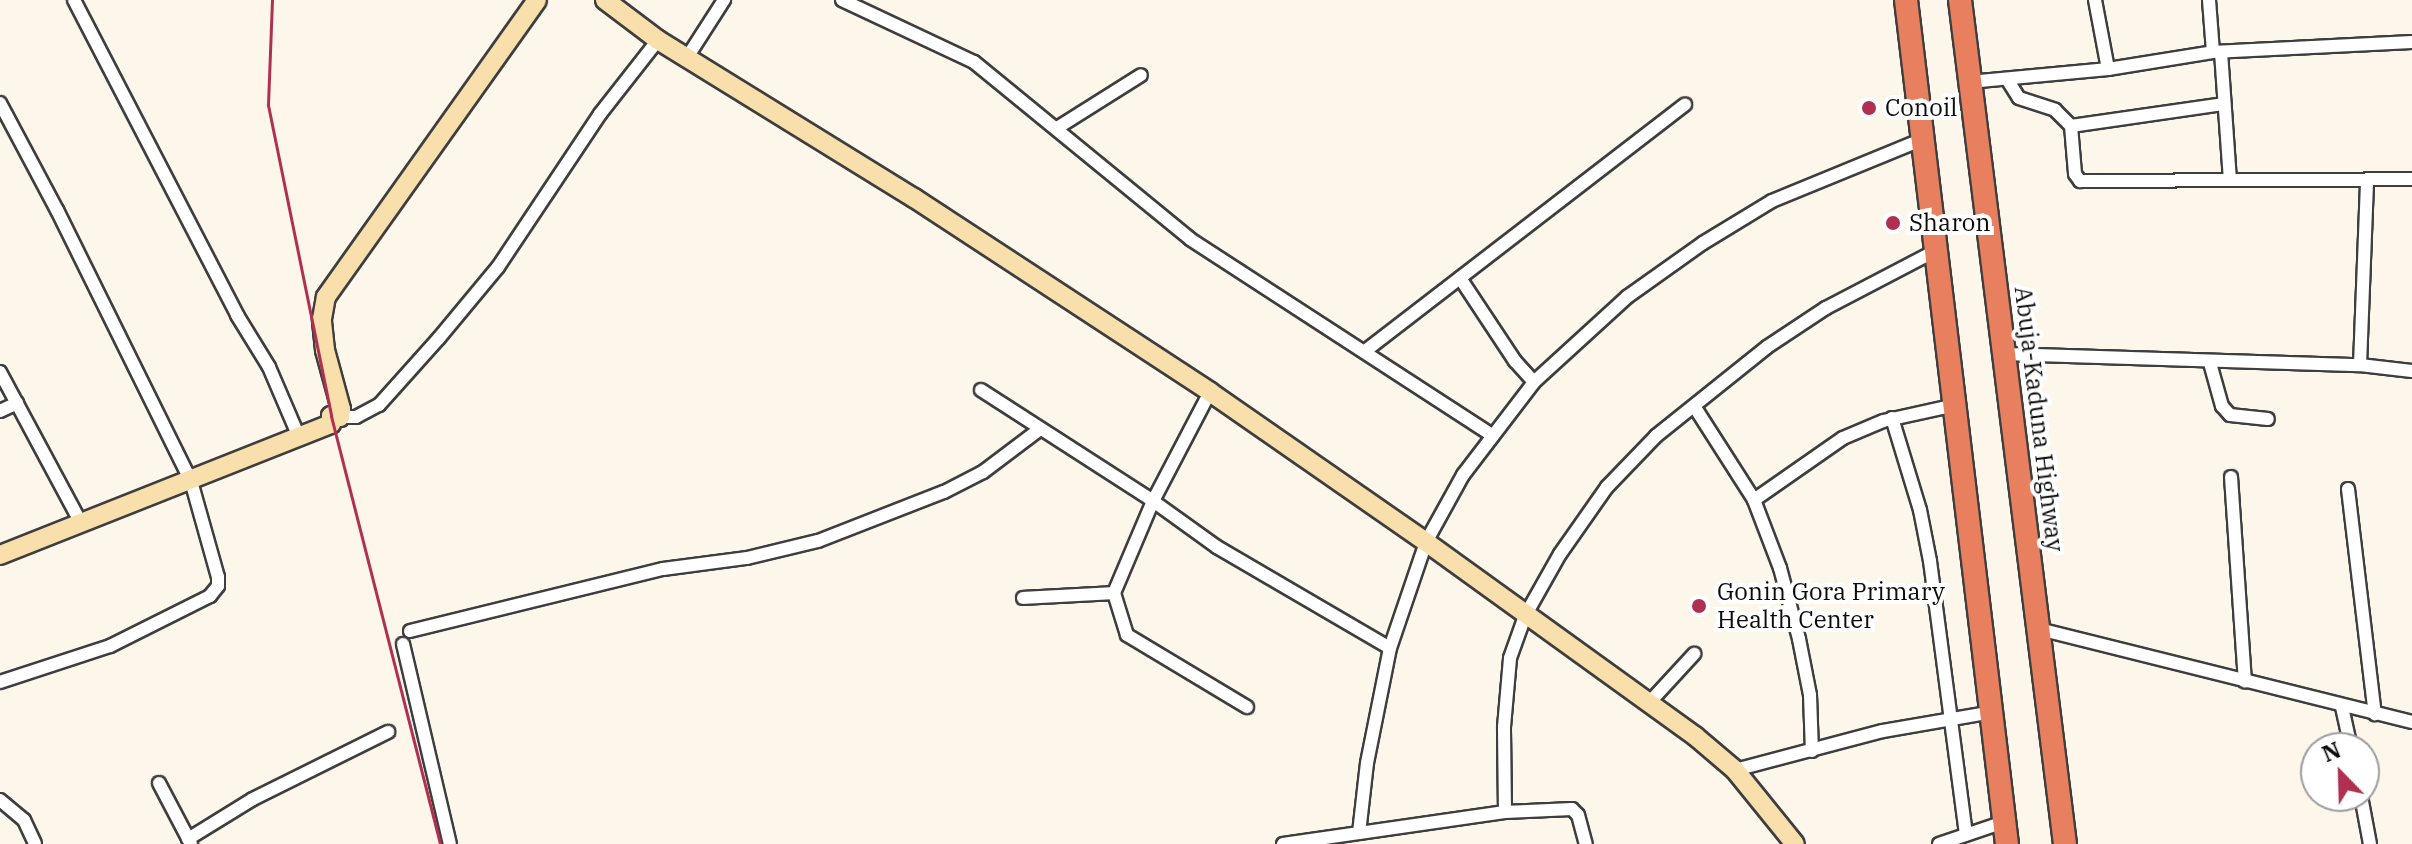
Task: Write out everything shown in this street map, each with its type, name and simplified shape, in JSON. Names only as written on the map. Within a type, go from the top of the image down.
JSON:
[{"type":"highway","points":[[1906,0],[2005,833]]},
{"type":"highway","name":"Abuja-Kaduna Highway","points":[[1960,0],[2065,844]]},
{"type":"street","points":[[74,0],[237,315],[269,367],[299,437]]},
{"type":"street","points":[[340,417],[341,409],[325,350],[322,319],[326,297],[537,0]]},
{"type":"street","points":[[605,0],[658,40],[914,198],[1210,392],[1426,542],[1649,703],[1735,770],[1795,844]]},
{"type":"street","points":[[688,56],[724,0]]},
{"type":"street","points":[[842,0],[974,62],[1190,239],[1493,436]]},
{"type":"street","points":[[2095,0],[2108,69]]},
{"type":"street","points":[[2209,0],[2224,104],[2230,180]]},
{"type":"street","points":[[0,555],[331,424],[331,416],[356,417],[379,405],[498,267],[600,114],[658,40]]},
{"type":"street","points":[[1969,82],[2108,69],[2217,52],[2412,42]]},
{"type":"street","points":[[1057,128],[1141,75]]},
{"type":"street","points":[[2007,79],[2019,98],[2055,110],[2071,126],[2075,174],[2080,181],[2412,179]]},
{"type":"street","points":[[0,103],[57,210],[191,481],[218,577],[218,586],[210,596],[110,646],[0,682]]},
{"type":"street","points":[[2071,126],[2224,104]]},
{"type":"street","points":[[1365,351],[1685,105]]},
{"type":"street","points":[[1359,833],[1367,763],[1390,648],[1426,542],[1463,475],[1534,382],[1627,297],[1703,243],[1772,201],[1923,139]]},
{"type":"street","points":[[2360,365],[2367,180]]},
{"type":"street","points":[[1505,812],[1504,727],[1510,658],[1525,616],[1560,554],[1607,487],[1656,436],[1767,347],[1826,308],[1935,251]]},
{"type":"street","points":[[1460,278],[1515,361],[1534,382]]},
{"type":"street","points":[[2004,354],[2210,363],[2360,365],[2412,371]]},
{"type":"street","points":[[2210,363],[2222,406],[2230,415],[2268,419]]},
{"type":"street","points":[[0,372],[81,523]]},
{"type":"street","points":[[981,390],[1153,501],[1217,547],[1390,648]]},
{"type":"street","points":[[1210,392],[1153,501],[1114,593],[1127,635],[1247,707]]},
{"type":"street","points":[[0,411],[17,403]]},
{"type":"street","points":[[1754,500],[1843,438],[1892,418],[1956,405]]},
{"type":"street","points":[[1694,406],[1754,500],[1780,568],[1810,695],[1812,751]]},
{"type":"street","points":[[1892,418],[1920,510],[1966,835]]},
{"type":"street","points":[[410,631],[663,569],[747,558],[818,541],[944,492],[992,466],[1040,429]]},
{"type":"street","points":[[2231,477],[2245,682]]},
{"type":"street","points":[[2348,489],[2375,714]]},
{"type":"street","points":[[1023,598],[1114,593]]},
{"type":"street","points":[[2039,629],[2412,722]]},
{"type":"street","points":[[403,644],[450,844]]},
{"type":"street","points":[[1649,703],[1694,654]]},
{"type":"street","points":[[2342,707],[2347,732]]},
{"type":"street","points":[[1735,770],[1883,731],[1993,712]]},
{"type":"street","points":[[159,783],[189,842],[253,799],[388,732]]},
{"type":"street","points":[[0,800],[24,820],[35,844]]},
{"type":"street","points":[[1283,844],[1505,812],[1572,809],[1578,815],[1586,844]]},
{"type":"street","points":[[2364,812],[2370,844]]},
{"type":"street","points":[[1939,844],[1966,835],[2005,833]]},
{"type":"railway","points":[[272,0],[268,105],[331,416],[440,844]]},
{"type":"place","name":"Conoil","points":[[1869,108]]},
{"type":"place","name":"Sharon","points":[[1893,223]]},
{"type":"place","name":"Gonin Gora Primary Health Center","points":[[1699,606]]}]
